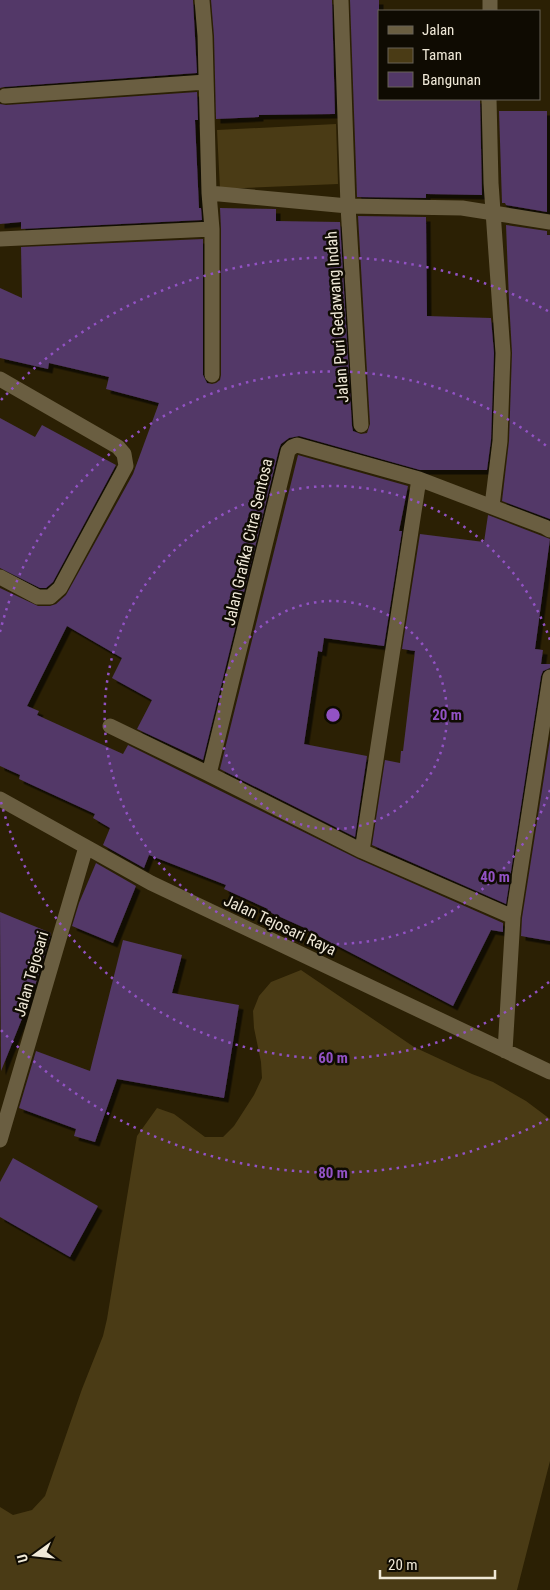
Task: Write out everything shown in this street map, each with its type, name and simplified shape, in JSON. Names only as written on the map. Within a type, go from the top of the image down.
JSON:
[{"type":"street","points":[[202,0],[212,228],[212,375]]},
{"type":"street","name":"Jalan Puri Gedawang Indah","points":[[341,0],[348,206],[361,426]]},
{"type":"street","points":[[5,96],[206,82]]},
{"type":"street","points":[[489,100],[491,183],[503,354],[500,441],[492,506]]},
{"type":"street","points":[[209,193],[348,206],[462,208],[550,222]]},
{"type":"street","points":[[0,239],[212,228]]},
{"type":"street","points":[[0,379],[118,447],[124,454],[126,466],[60,588],[50,597],[38,597],[0,577]]},
{"type":"street","name":"Jalan Grafika Citra Sentosa","points":[[209,774],[288,451],[292,447],[297,445],[419,479],[550,530]]},
{"type":"street","points":[[362,851],[419,479]]},
{"type":"street","points":[[505,1051],[513,917],[550,677]]},
{"type":"street","points":[[110,726],[362,851],[513,917]]},
{"type":"street","name":"Jalan Tejosari Raya","points":[[0,799],[151,883],[550,1072]]},
{"type":"street","name":"Jalan Tejosari","points":[[0,1140],[86,847]]},
{"type":"green space","points":[[336,124],[338,184],[220,189],[217,130]]},
{"type":"green space","points":[[301,970],[414,1047],[493,1082],[526,1101],[550,1119],[550,1461],[517,1590],[0,1590],[0,1507],[13,1515],[32,1510],[45,1496],[82,1389],[103,1336],[137,1136],[157,1108],[174,1114],[205,1137],[223,1137],[234,1126],[254,1095],[262,1078],[253,1011],[259,996],[271,982]]},
{"type":"building","points":[[0,0],[193,0],[197,73],[0,88]]},
{"type":"building","points":[[211,0],[332,0],[335,114],[259,115],[259,117],[216,119]]},
{"type":"building","points":[[350,0],[379,0],[378,100],[480,100],[482,195],[426,194],[426,198],[357,197]]},
{"type":"building","points":[[197,92],[198,120],[195,120],[199,208],[201,208],[202,220],[21,229],[21,222],[0,224],[0,104]]},
{"type":"building","points":[[499,111],[547,111],[547,212],[502,203]]},
{"type":"building","points":[[220,208],[276,209],[276,221],[340,222],[352,426],[353,431],[361,434],[367,433],[370,424],[358,216],[426,217],[427,316],[491,318],[494,353],[491,440],[487,470],[420,470],[299,436],[289,438],[281,444],[203,760],[137,729],[152,700],[112,678],[122,658],[67,626],[27,706],[39,711],[37,715],[123,754],[128,745],[358,859],[503,923],[503,932],[491,930],[453,1006],[307,929],[267,911],[268,909],[224,889],[226,885],[149,855],[144,868],[103,845],[110,828],[93,818],[95,814],[19,779],[20,775],[0,766],[0,588],[38,606],[56,604],[66,595],[133,474],[159,403],[106,389],[109,377],[49,363],[48,369],[0,358],[0,288],[22,298],[21,247],[203,239],[203,375],[207,383],[216,383],[220,380],[221,375]]},
{"type":"building","points":[[506,225],[547,231],[547,235],[550,235],[550,519],[502,501],[509,441],[512,353]]},
{"type":"building","points":[[0,418],[35,437],[42,425],[116,465],[53,582],[46,588],[40,588],[0,568]]},
{"type":"building","points":[[298,455],[408,486],[399,531],[402,531],[384,646],[324,638],[322,652],[318,651],[304,744],[367,756],[355,837],[220,769]]},
{"type":"building","points":[[488,515],[550,539],[535,649],[543,650],[541,664],[550,664],[550,668],[543,671],[541,676],[506,904],[372,845],[385,760],[400,763],[401,751],[403,751],[415,651],[402,649],[420,534],[484,542]]},
{"type":"building","points":[[550,739],[550,941],[521,936],[522,918]]},
{"type":"building","points":[[96,863],[136,886],[113,943],[72,926],[79,903]]},
{"type":"building","points":[[0,912],[51,933],[34,989],[1,1071]]},
{"type":"building","points":[[123,940],[182,955],[172,993],[239,1005],[224,1098],[117,1079],[95,1142],[74,1136],[76,1129],[19,1108],[36,1051],[90,1071]]},
{"type":"building","points":[[13,1158],[98,1206],[70,1257],[0,1217],[0,1182]]}]
